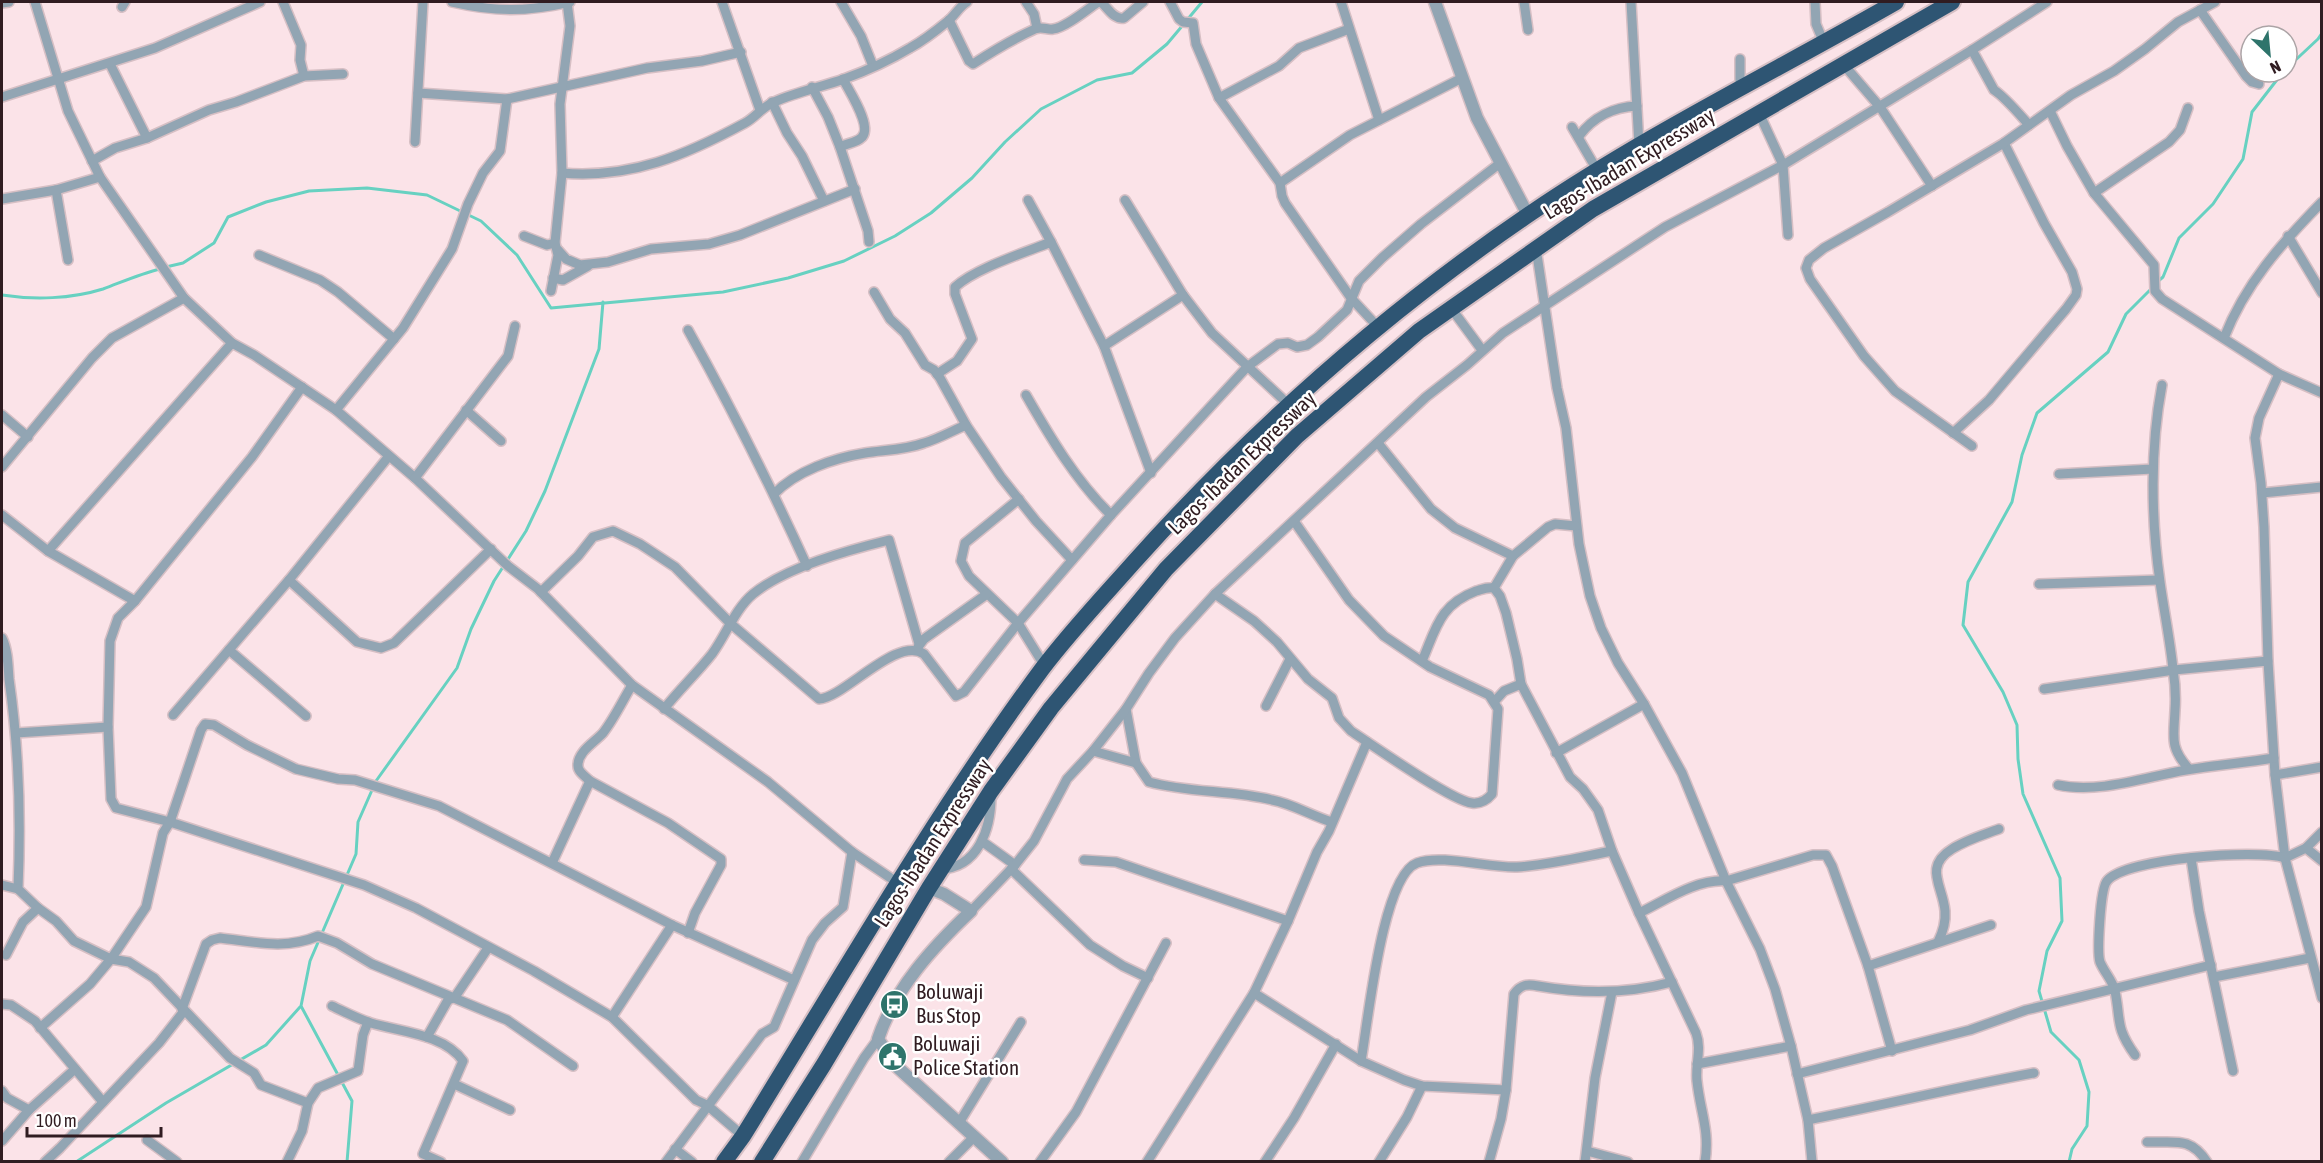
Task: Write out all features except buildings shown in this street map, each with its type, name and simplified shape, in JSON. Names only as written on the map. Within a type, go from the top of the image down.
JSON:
[{"type":"highway","name":"Lagos-Ibadan Expressway","points":[[724,1161],[742,1136],[945,807],[1044,666],[1188,501],[1288,404],[1378,327],[1528,215],[1639,145],[1896,2]]},
{"type":"highway","name":"Lagos-Ibadan Expressway","points":[[762,1161],[824,1064],[940,869],[991,791],[1051,708],[1166,569],[1297,436],[1419,331],[1593,208],[1952,2]]},
{"type":"street","points":[[2,3],[9,2]]},
{"type":"street","points":[[35,2],[68,111],[100,177],[184,298],[232,343],[336,410],[415,478],[541,592],[632,685],[768,782],[852,852],[898,883]]},
{"type":"street","points":[[2,97],[155,48],[260,2]]},
{"type":"street","points":[[283,2],[301,45],[300,60],[304,76]]},
{"type":"street","points":[[415,142],[423,2]]},
{"type":"street","points":[[453,2],[491,10],[545,8],[568,2],[570,26],[560,104],[562,173],[551,291]]},
{"type":"street","points":[[722,2],[760,110]]},
{"type":"street","points":[[840,2],[861,36],[873,66]]},
{"type":"street","points":[[562,173],[587,175],[624,172],[665,160],[749,121],[772,102],[812,87],[843,79],[912,47],[949,20],[956,5],[967,2]]},
{"type":"street","points":[[1026,2],[1034,14],[1037,27]]},
{"type":"street","points":[[949,20],[969,61],[973,64],[1037,27],[1052,30],[1059,28],[1099,2],[1120,19],[1143,2]]},
{"type":"street","points":[[1170,2],[1179,19],[1193,23],[1196,44],[1219,98],[1280,183],[1281,196],[1285,203],[1351,298],[1378,327]]},
{"type":"street","points":[[1341,2],[1379,120]]},
{"type":"street","points":[[1435,2],[1477,118],[1499,164],[1528,215]]},
{"type":"street","points":[[1524,2],[1528,30]]},
{"type":"street","points":[[1631,2],[1639,145]]},
{"type":"street","points":[[1815,2],[1816,24],[1824,43]]},
{"type":"street","points":[[802,1161],[864,1058],[878,1039],[887,1014],[912,975],[941,939],[1013,867],[1034,841],[1067,779],[1093,751],[1126,708],[1175,638],[1215,594],[1426,397],[1503,333],[1665,227],[1783,165],[2047,2]]},
{"type":"street","points":[[1972,446],[1895,391],[1887,382],[1850,338],[1810,279],[1806,268],[1809,260],[1824,248],[2004,143],[2072,95],[2114,71],[2178,22],[2216,2]]},
{"type":"street","points":[[2200,10],[2239,66]]},
{"type":"street","points":[[1219,98],[1279,66],[1299,48],[1349,30]]},
{"type":"street","points":[[1972,50],[1994,90],[2001,94],[2029,125]]},
{"type":"street","points":[[418,93],[507,99],[647,68],[702,61],[741,52]]},
{"type":"street","points":[[1740,59],[1740,88]]},
{"type":"street","points":[[110,64],[147,138]]},
{"type":"street","points":[[1844,65],[1880,107],[1932,186]]},
{"type":"street","points":[[92,161],[115,147],[147,138],[208,110],[236,102],[304,76],[343,74]]},
{"type":"street","points":[[1280,183],[1350,135],[1462,78]]},
{"type":"street","points":[[840,147],[862,138],[866,133],[866,124],[843,79]]},
{"type":"street","points":[[812,87],[828,117],[840,147],[868,231],[869,242]]},
{"type":"street","points":[[336,410],[394,339],[452,249],[468,204],[483,173],[500,151],[507,99]]},
{"type":"street","points":[[772,102],[824,201]]},
{"type":"street","points":[[1579,136],[1587,125],[1597,118],[1622,106],[1637,106]]},
{"type":"street","points":[[2094,193],[2169,142],[2180,130],[2188,108]]},
{"type":"street","points":[[2050,111],[2094,193],[2154,265],[2155,291],[2162,299],[2279,374],[2322,393]]},
{"type":"street","points":[[1759,113],[1783,165],[1788,235]]},
{"type":"street","points":[[1572,128],[1579,136],[1597,170]]},
{"type":"street","points":[[1953,433],[1989,400],[2076,296],[2077,289],[2073,272],[2044,223],[2004,143]]},
{"type":"street","points":[[664,709],[712,654],[730,624],[753,594],[781,577],[807,566],[854,549],[889,540],[918,647],[956,696],[964,692],[1018,623],[1111,515],[1247,367],[1278,344],[1288,343],[1298,347],[1307,345],[1334,325],[1347,310],[1359,281],[1420,224],[1499,164]]},
{"type":"street","points":[[2,199],[56,190],[100,177]]},
{"type":"street","points":[[524,236],[556,247],[566,259],[580,265],[590,265],[636,255],[651,249],[722,241],[855,189]]},
{"type":"street","points":[[56,190],[68,260]]},
{"type":"street","points":[[1125,200],[1183,295],[1212,333],[1288,404]]},
{"type":"street","points":[[1028,201],[1052,242],[1104,346],[1151,473]]},
{"type":"street","points":[[2224,339],[2235,309],[2250,286],[2288,236],[2322,202]]},
{"type":"street","points":[[2288,236],[2322,293]]},
{"type":"street","points":[[937,374],[957,361],[972,339],[955,294],[955,287],[995,265],[1052,242]]},
{"type":"street","points":[[1536,248],[1557,388],[1566,428],[1576,526],[1590,596],[1601,628],[1618,663],[1683,773],[1726,881],[1760,949],[1775,988],[1791,1046],[1808,1120],[1812,1161]]},
{"type":"street","points":[[259,255],[320,280],[338,292],[394,339]]},
{"type":"street","points":[[553,278],[563,280],[590,265]]},
{"type":"street","points":[[874,292],[890,319],[904,333],[925,365],[937,374],[1001,477],[1036,521],[1072,560]]},
{"type":"street","points":[[1104,346],[1183,295]]},
{"type":"street","points":[[2,467],[111,338],[184,298]]},
{"type":"street","points":[[1451,308],[1482,350]]},
{"type":"street","points":[[415,478],[508,356],[515,327]]},
{"type":"street","points":[[688,330],[722,390],[807,566]]},
{"type":"street","points":[[48,551],[232,343]]},
{"type":"street","points":[[2279,374],[2255,429],[2262,494],[2275,775],[2285,858],[2310,958],[2321,991]]},
{"type":"street","points":[[2162,386],[2153,469],[2159,580],[2174,670],[2174,746],[2189,769]]},
{"type":"street","points":[[302,387],[252,457],[135,602],[118,618],[110,641],[108,727],[111,799],[116,808],[170,822],[364,885],[416,908],[534,971],[612,1017],[696,1100],[707,1105],[742,1136]]},
{"type":"street","points":[[1026,395],[1053,442],[1097,502],[1111,515]]},
{"type":"street","points":[[466,411],[501,441]]},
{"type":"street","points":[[2,415],[28,437]]},
{"type":"street","points":[[774,494],[786,481],[810,469],[861,454],[925,443],[966,424]]},
{"type":"street","points":[[1378,443],[1431,509],[1455,528],[1514,556]]},
{"type":"street","points":[[173,714],[289,580],[389,456]]},
{"type":"street","points":[[2059,474],[2153,469]]},
{"type":"street","points":[[2262,494],[2322,488]]},
{"type":"street","points":[[1019,499],[965,543],[961,561],[969,576],[1018,623],[1044,666]]},
{"type":"street","points":[[2,515],[48,551],[135,602]]},
{"type":"street","points":[[1215,594],[1254,621],[1277,642],[1308,679],[1332,698],[1339,718],[1351,731],[1447,792],[1469,803],[1480,803],[1492,794],[1498,709],[1489,695],[1422,662],[1384,636],[1349,600],[1294,521]]},
{"type":"street","points":[[1494,588],[1514,556],[1548,526],[1555,524],[1576,526]]},
{"type":"street","points":[[541,592],[578,556],[593,537],[613,531],[640,544],[675,567],[730,624],[819,699],[827,699],[861,675],[896,655],[918,647],[987,594]]},
{"type":"street","points":[[289,580],[357,642],[381,648],[394,643],[412,627],[491,549]]},
{"type":"street","points":[[2039,584],[2159,580]]},
{"type":"street","points":[[1422,662],[1443,613],[1452,603],[1488,587],[1494,588]]},
{"type":"street","points":[[1494,588],[1506,613],[1521,684],[1570,777],[1583,789],[1598,810],[1612,851],[1699,1042],[1696,1079],[1707,1132],[1705,1161]]},
{"type":"street","points":[[2,639],[16,733],[20,855],[18,889]]},
{"type":"street","points":[[229,650],[306,717]]},
{"type":"street","points":[[1266,706],[1290,659]]},
{"type":"street","points":[[2044,689],[2174,670],[2268,661]]},
{"type":"street","points":[[1494,702],[1504,691],[1521,684]]},
{"type":"street","points":[[632,685],[603,733],[589,746],[578,766],[580,772],[590,781],[668,823],[721,859],[721,865],[695,913],[688,933]]},
{"type":"street","points":[[1556,753],[1644,704]]},
{"type":"street","points":[[1126,708],[1136,762],[1149,782],[1188,789],[1234,792],[1275,800],[1332,822]]},
{"type":"street","points":[[40,1028],[90,984],[111,959],[147,907],[163,832],[170,822],[201,730],[206,724],[214,725],[247,745],[296,769],[339,779],[355,780],[439,806],[688,933],[794,980]]},
{"type":"street","points":[[16,733],[108,727]]},
{"type":"street","points":[[1147,1161],[1254,993],[1367,742]]},
{"type":"street","points":[[1093,751],[1136,762]]},
{"type":"street","points":[[2058,785],[2092,788],[2189,769],[2274,758]]},
{"type":"street","points":[[2275,775],[2322,768]]},
{"type":"street","points":[[552,863],[590,781]]},
{"type":"street","points":[[940,869],[952,869],[965,862],[982,842],[989,819],[991,791]]},
{"type":"street","points":[[1938,942],[1944,931],[1946,920],[1935,871],[1939,860],[1961,843],[1999,829]]},
{"type":"street","points":[[2134,1055],[2120,1031],[2114,988],[2101,964],[2098,952],[2102,924],[2101,899],[2105,884],[2112,877],[2143,866],[2191,858],[2228,854],[2257,856],[2273,854],[2285,858],[2306,848],[2322,832]]},
{"type":"street","points":[[982,842],[1013,867],[1090,945],[1123,966],[1148,978]]},
{"type":"street","points":[[2306,848],[2322,861]]},
{"type":"street","points":[[1361,1061],[1381,939],[1393,896],[1407,868],[1418,862],[1445,859],[1517,867],[1612,851]]},
{"type":"street","points":[[666,1161],[762,1034],[774,1028],[812,940],[825,923],[843,907],[852,852]]},
{"type":"street","points":[[1639,913],[1700,884],[1714,880],[1726,881],[1813,855],[1826,855],[1868,966],[1892,1051]]},
{"type":"street","points":[[2191,858],[2233,1071]]},
{"type":"street","points":[[1083,860],[1116,862],[1288,921]]},
{"type":"street","points":[[2,885],[18,889],[56,921],[74,941],[111,959],[129,962],[154,978],[230,1058],[254,1073],[261,1085],[308,1103]]},
{"type":"street","points":[[928,888],[944,894],[971,911]]},
{"type":"street","points":[[6,955],[23,922],[38,908]]},
{"type":"street","points":[[612,1017],[672,925]]},
{"type":"street","points":[[1868,966],[1991,925]]},
{"type":"street","points":[[45,1161],[159,1043],[183,1010],[206,944],[220,938],[279,945],[301,943],[318,936],[337,943],[372,964],[507,1020],[573,1066]]},
{"type":"street","points":[[1040,1161],[1076,1112],[1166,943]]},
{"type":"street","points":[[427,1037],[448,1000],[455,997],[488,948]]},
{"type":"street","points":[[2214,977],[2310,958]]},
{"type":"street","points":[[1797,1074],[1970,1030],[2026,1010],[2211,965]]},
{"type":"street","points":[[1489,1161],[1502,1119],[1514,994],[1519,987],[1527,985],[1612,992],[1644,990],[1672,982]]},
{"type":"street","points":[[1585,1161],[1595,1077],[1612,992]]},
{"type":"street","points":[[1254,993],[1361,1061],[1422,1086],[1506,1090]]},
{"type":"street","points":[[2,1004],[11,1005],[35,1021],[103,1102]]},
{"type":"street","points":[[332,1006],[368,1022],[427,1037],[456,1050],[463,1061],[423,1154],[441,1161]]},
{"type":"street","points":[[287,1161],[302,1131],[308,1103],[318,1088],[358,1071],[363,1035],[368,1022]]},
{"type":"street","points":[[959,1123],[1021,1022]]},
{"type":"street","points":[[878,1039],[895,1065],[1002,1161]]},
{"type":"street","points":[[1268,1160],[1336,1044]]},
{"type":"street","points":[[1697,1064],[1791,1046]]},
{"type":"street","points":[[2,1141],[30,1110],[75,1069]]},
{"type":"street","points":[[1808,1120],[1899,1102],[1950,1088],[2034,1073]]},
{"type":"street","points":[[454,1084],[510,1110]]},
{"type":"street","points":[[1379,1161],[1407,1117],[1422,1086]]},
{"type":"street","points":[[2,1091],[7,1098],[30,1110]]},
{"type":"street","points":[[949,1161],[975,1136]]},
{"type":"street","points":[[147,1140],[177,1161]]},
{"type":"street","points":[[2147,1142],[2189,1143],[2197,1148],[2207,1161]]},
{"type":"street","points":[[675,1149],[692,1161]]},
{"type":"street","points":[[1587,1151],[1628,1161]]},
{"type":"waterway","points":[[1187,20],[1202,2]]},
{"type":"waterway","points":[[166,267],[183,263],[214,243],[228,217],[266,202],[309,191],[367,188],[427,195],[481,221],[517,255],[551,308],[723,292],[788,278],[844,261],[895,236],[931,213],[972,178],[1005,142],[1041,109],[1097,80],[1132,73],[1167,44],[1183,25]]},
{"type":"waterway","points":[[2299,57],[2322,33]]},
{"type":"waterway","points":[[2156,283],[2163,277],[2179,238],[2213,204],[2243,159],[2252,112],[2274,84]]},
{"type":"waterway","points":[[2,295],[27,298],[78,295],[103,289],[160,269]]},
{"type":"waterway","points":[[2069,1162],[2072,1149],[2087,1126],[2089,1092],[2079,1060],[2051,1032],[2039,991],[2047,951],[2062,921],[2060,878],[2023,794],[2018,759],[2017,725],[2003,692],[1963,625],[1968,582],[2012,502],[2022,455],[2037,413],[2108,352],[2126,314],[2152,288]]},
{"type":"waterway","points":[[347,1162],[352,1101],[301,1006],[310,961],[356,854],[358,822],[376,781],[457,668],[471,629],[494,581],[526,531],[545,491],[599,349],[603,302]]},
{"type":"waterway","points":[[76,1162],[166,1103],[266,1045],[300,1007]]},
{"type":"place","name":"Boluwaji Bus Stop","points":[[895,1004]]},
{"type":"place","name":"Boluwaji Police Station","points":[[892,1056]]}]
